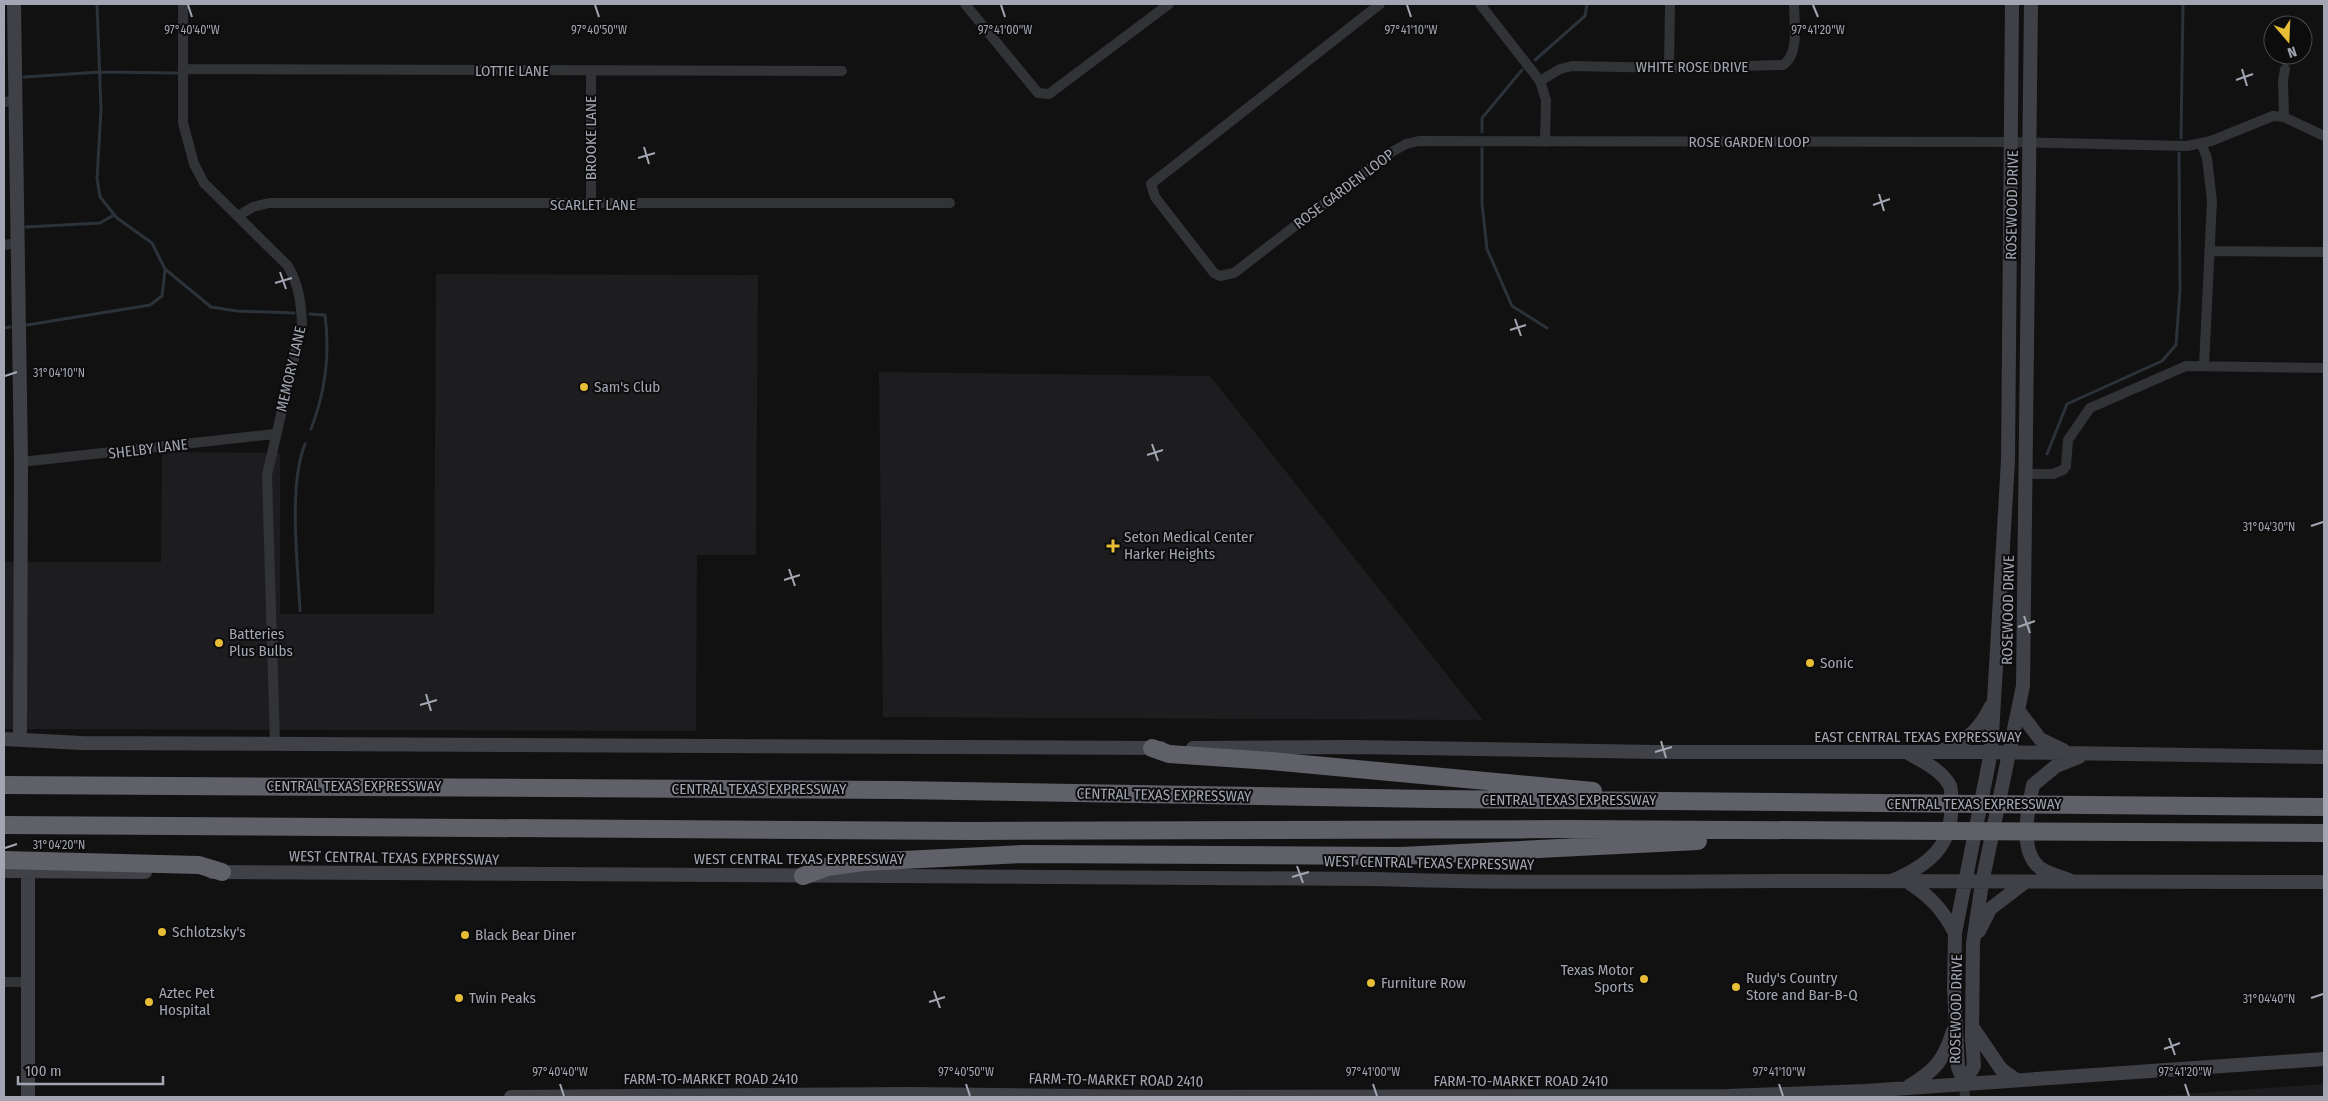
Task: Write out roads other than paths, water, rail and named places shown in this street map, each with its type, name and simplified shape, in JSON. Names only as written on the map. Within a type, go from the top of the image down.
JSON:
[{"type":"highway","points":[[1152,748],[1169,754],[1600,791],[1629,800]]},
{"type":"highway","name":"CENTRAL TEXAS EXPRESSWAY","points":[[4,785],[899,790],[1432,800],[1629,800],[2324,807]]},
{"type":"highway","name":"CENTRAL TEXAS EXPRESSWAY","points":[[4,825],[973,831],[1290,828],[2081,830],[2324,833]]},
{"type":"highway","points":[[803,876],[827,867],[922,858],[1023,854],[1401,856],[1710,840],[1745,830]]},
{"type":"highway","points":[[4,860],[199,865],[222,872]]},
{"type":"main road","points":[[14,4],[9,101],[11,244],[21,462],[20,740]]},
{"type":"main road","name":"ROSEWOOD DRIVE","points":[[1965,1090],[1958,1067],[1954,989],[1955,933],[1992,752],[2008,460],[2012,4]]},
{"type":"main road","name":"ROSEWOOD DRIVE","points":[[1965,1090],[1974,1066],[1972,1028],[1973,943],[1982,883],[2023,686],[2031,4]]},
{"type":"main road","points":[[1935,752],[1968,738],[1984,721],[1994,698]]},
{"type":"main road","points":[[2018,710],[2040,739],[2051,746],[2080,754]]},
{"type":"main road","points":[[4,738],[82,743],[1152,748]]},
{"type":"main road","name":"EAST CENTRAL TEXAS EXPRESSWAY","points":[[1152,748],[1512,749],[1656,752],[1992,752],[2324,757]]},
{"type":"main road","points":[[1891,881],[1919,869],[1936,854],[1952,821],[1950,787],[1933,767],[1907,752]]},
{"type":"main road","points":[[2077,883],[2042,869],[2028,852],[2027,815],[2033,785],[2056,766],[2080,754]]},
{"type":"main road","name":"WEST CENTRAL TEXAS EXPRESSWAY","points":[[4,871],[1374,879],[1486,882],[1891,881]]},
{"type":"main road","points":[[28,871],[28,1097]]},
{"type":"main road","points":[[1891,881],[1982,883],[2324,882]]},
{"type":"main road","points":[[1907,882],[1925,893],[1939,906],[1955,933]]},
{"type":"main road","points":[[1973,943],[1990,909],[2024,883]]},
{"type":"main road","points":[[1907,1088],[1930,1074],[1939,1063],[1948,1050],[1956,1023]]},
{"type":"main road","points":[[1972,1028],[2001,1069],[2016,1080]]},
{"type":"main road","name":"FARM-TO-MARKET ROAD 2410","points":[[511,1097],[1632,1097],[1777,1095],[1907,1088],[1965,1090],[2016,1080],[2324,1059]]},
{"type":"street","name":"MEMORY LANE","points":[[183,4],[183,123],[194,164],[204,183],[288,266],[298,283],[301,299],[302,324],[267,475],[275,744]]},
{"type":"street","points":[[965,4],[1038,93],[1049,94],[1169,4]]},
{"type":"street","name":"ROSE GARDEN LOOP","points":[[1380,4],[1151,184],[1154,197],[1214,273],[1220,276],[1234,274],[1390,153],[1406,144],[1433,140],[1545,142],[2029,142],[2187,146],[2201,143],[2262,119],[2284,117]]},
{"type":"street","points":[[1480,4],[1540,81],[1546,100],[1545,142]]},
{"type":"street","points":[[1669,68],[1670,4]]},
{"type":"street","name":"WHITE ROSE DRIVE","points":[[1540,81],[1560,69],[1572,66],[1669,68],[1783,65],[1790,61],[1793,52],[1794,4]]},
{"type":"street","name":"LOTTIE LANE","points":[[183,69],[842,71]]},
{"type":"street","points":[[2285,69],[2283,81],[2284,117],[2324,136]]},
{"type":"street","name":"BROOKE LANE","points":[[591,71],[591,205]]},
{"type":"street","points":[[2201,143],[2207,158],[2212,201],[2204,366]]},
{"type":"street","name":"SCARLET LANE","points":[[238,216],[253,207],[269,203],[591,205],[950,203]]},
{"type":"street","points":[[2209,251],[2324,252]]},
{"type":"street","points":[[2026,474],[2053,474],[2063,470],[2066,466],[2068,440],[2090,408],[2179,368],[2204,366],[2324,368]]},
{"type":"street","name":"SHELBY LANE","points":[[21,462],[275,434]]},
{"type":"street","points":[[4,982],[27,982]]},
{"type":"waterway","points":[[97,4],[101,109],[97,179],[100,197],[117,218],[152,243],[165,269],[211,307],[237,311],[294,313]]},
{"type":"waterway","points":[[1535,60],[1585,16],[1587,4]]},
{"type":"waterway","points":[[2181,138],[2183,4]]},
{"type":"waterway","points":[[1482,132],[1482,118],[1522,70]]},
{"type":"waterway","points":[[24,77],[100,72],[177,73]]},
{"type":"waterway","points":[[1482,148],[1482,204],[1487,249],[1512,306],[1547,328]]},
{"type":"waterway","points":[[2047,454],[2067,404],[2162,361],[2176,345],[2180,290],[2179,153]]},
{"type":"waterway","points":[[26,227],[100,223],[114,215]]},
{"type":"waterway","points":[[27,325],[150,305],[162,296],[165,270]]},
{"type":"waterway","points":[[310,314],[325,315],[327,344],[323,387],[311,429]]},
{"type":"waterway","points":[[4,328],[10,327]]},
{"type":"waterway","points":[[300,611],[295,503],[300,461],[305,444]]},
{"type":"place","name":"Sam's Club","points":[[584,387]]},
{"type":"place","name":"Seton Medical Center Harker Heights","points":[[1113,546]]},
{"type":"place","name":"Batteries Plus Bulbs","points":[[219,643]]},
{"type":"place","name":"Sonic","points":[[1810,663]]},
{"type":"place","name":"Schlotzsky's","points":[[162,932]]},
{"type":"place","name":"Black Bear Diner","points":[[465,935]]},
{"type":"place","name":"Texas Motor Sports","points":[[1644,979]]},
{"type":"place","name":"Furniture Row","points":[[1371,983]]},
{"type":"place","name":"Rudy's Country Store and Bar-B-Q","points":[[1736,987]]},
{"type":"place","name":"Twin Peaks","points":[[459,998]]},
{"type":"place","name":"Aztec Pet Hospital","points":[[149,1002]]}]
